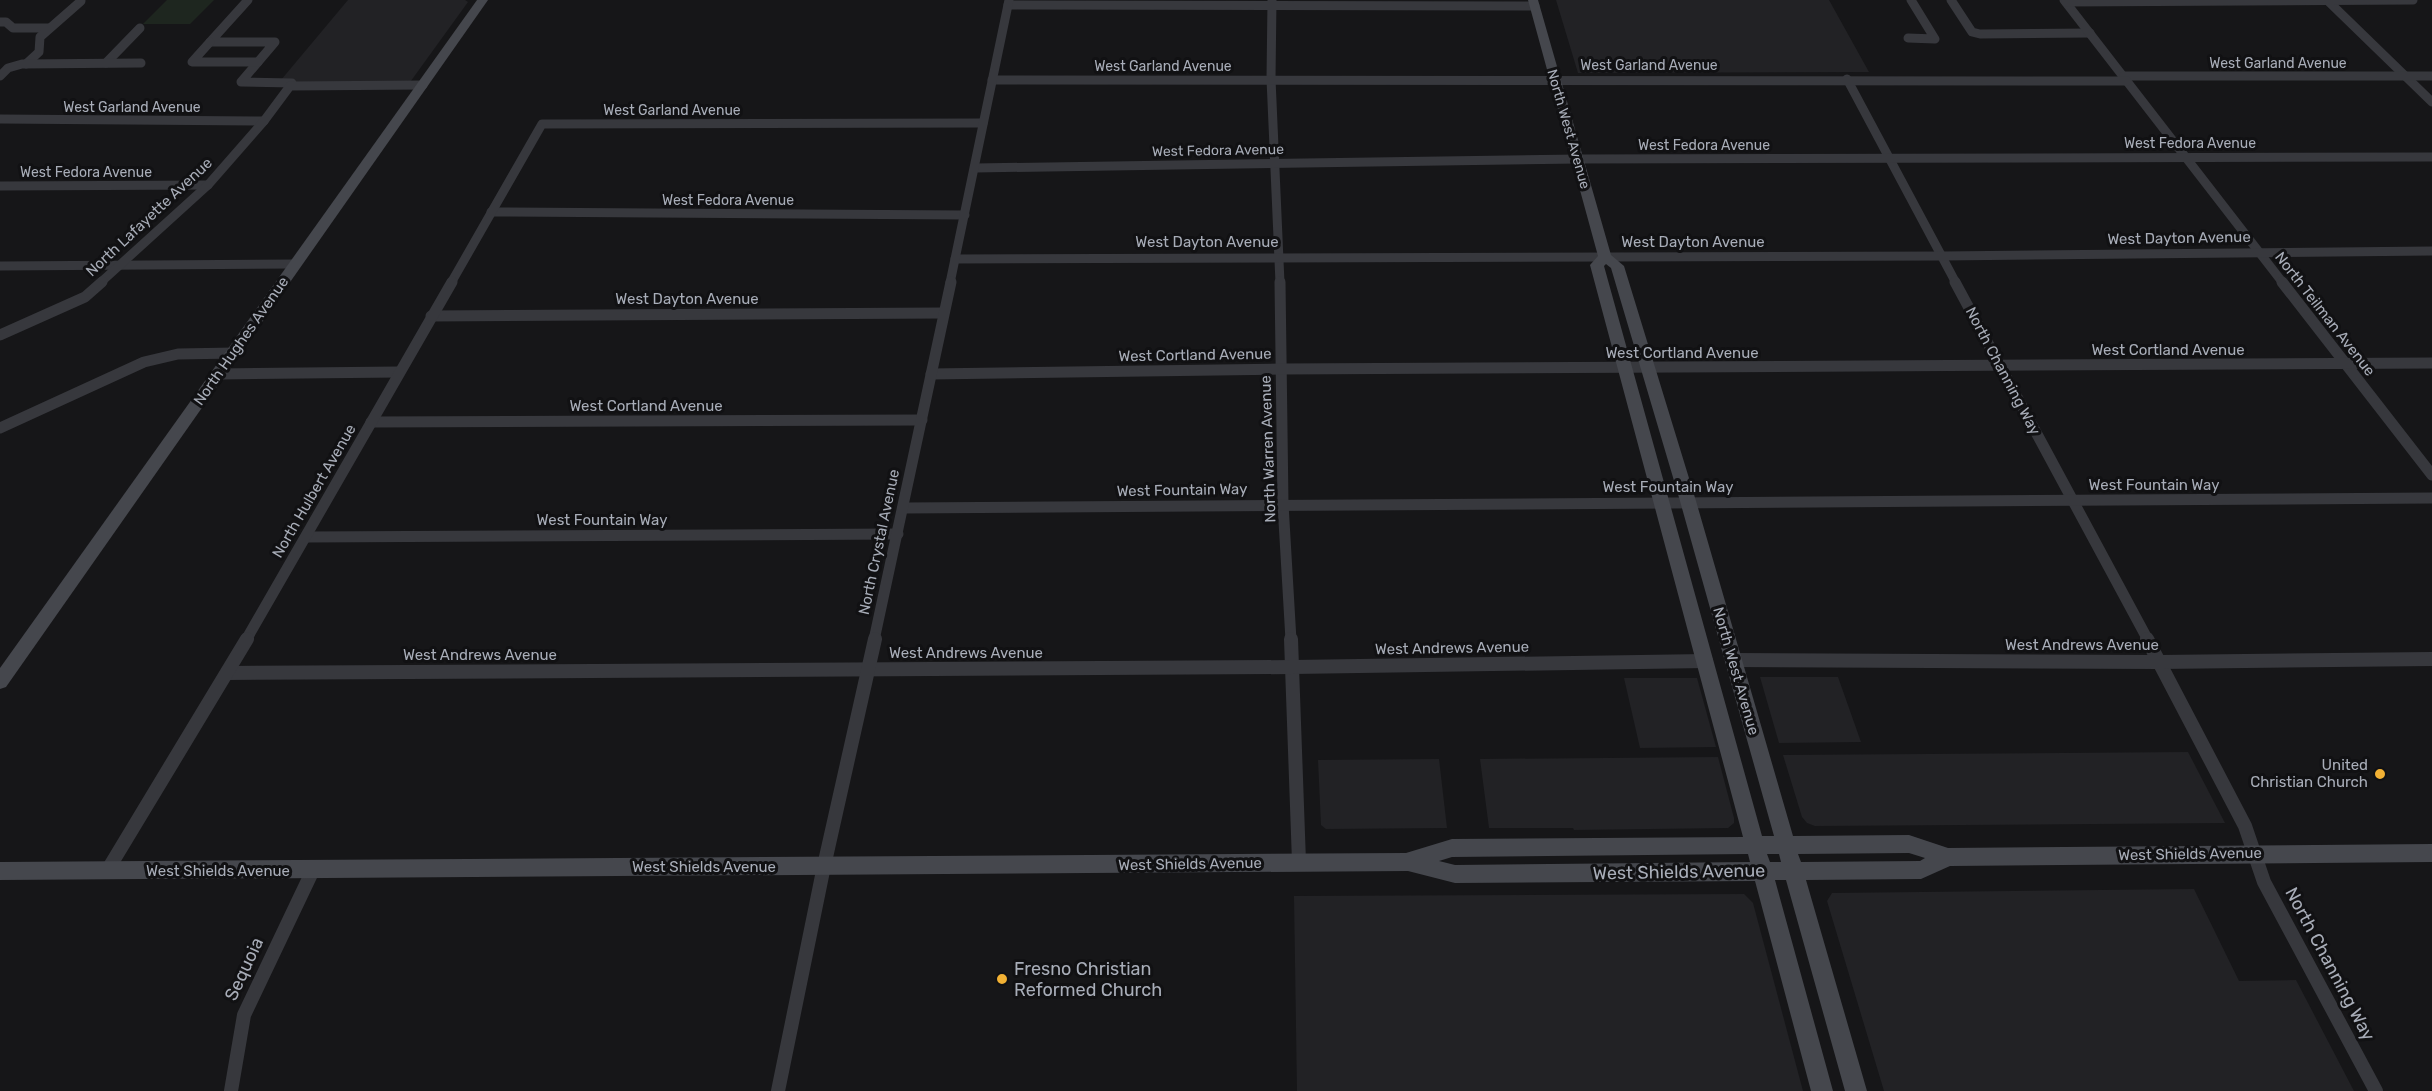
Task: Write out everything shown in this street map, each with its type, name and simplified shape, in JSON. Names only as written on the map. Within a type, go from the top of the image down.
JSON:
[{"type":"main road","name":"North Hughes Avenue","points":[[0,682],[483,0]]},
{"type":"main road","name":"North West Avenue","points":[[1534,3],[1605,257],[1617,266],[1688,501],[1856,1091]]},
{"type":"main road","name":"North West Avenue","points":[[1605,257],[1597,265],[1822,1091]]},
{"type":"main road","name":"West Shields Avenue","points":[[1408,862],[1452,848],[1754,844],[1910,844],[1948,856],[2432,853]]},
{"type":"main road","name":"West Shields Avenue","points":[[0,871],[1408,862],[1455,874],[1921,870],[1948,856]]},
{"type":"street","points":[[248,0],[192,62],[258,62]]},
{"type":"street","points":[[1908,38],[1935,39],[1911,0]]},
{"type":"street","points":[[1951,0],[1972,32],[1980,34],[2090,33]]},
{"type":"street","points":[[2327,0],[2432,102]]},
{"type":"street","points":[[2065,1],[2413,0]]},
{"type":"street","points":[[26,64],[39,52],[40,37],[81,1]]},
{"type":"street","name":"North Teilman Avenue","points":[[2065,1],[2432,475]]},
{"type":"street","points":[[1008,3],[1534,3]]},
{"type":"street","name":"North Crystal Avenue","points":[[778,1091],[824,866],[869,670],[943,313],[976,168],[1008,3]]},
{"type":"street","name":"North Warren Avenue","points":[[1272,4],[1271,79],[1281,311],[1283,504],[1293,667],[1299,862]]},
{"type":"street","points":[[0,22],[6,22],[13,28],[49,28]]},
{"type":"street","points":[[106,63],[140,27]]},
{"type":"street","points":[[210,42],[275,42],[241,82],[423,85]]},
{"type":"street","points":[[0,76],[8,68],[26,64],[141,63]]},
{"type":"street","name":"West Garland Avenue","points":[[992,80],[2004,80],[2432,76]]},
{"type":"street","name":"North Channing Way","points":[[1847,79],[1943,256],[1999,367],[2160,662],[2245,826],[2264,882],[2376,1091]]},
{"type":"street","name":"North Lafayette Avenue","points":[[0,335],[85,297],[208,184],[264,121],[291,84]]},
{"type":"street","name":"West Garland Avenue","points":[[0,119],[264,121]]},
{"type":"street","name":"West Garland Avenue","points":[[542,124],[983,123]]},
{"type":"street","name":"North Hulbert Avenue","points":[[107,871],[227,673],[542,124]]},
{"type":"street","name":"West Fedora Avenue","points":[[976,168],[1578,159],[2432,157]]},
{"type":"street","name":"West Fedora Avenue","points":[[0,186],[208,184]]},
{"type":"street","name":"West Fedora Avenue","points":[[491,212],[965,215]]},
{"type":"street","name":"West Dayton Avenue","points":[[955,259],[1943,256],[2432,250]]},
{"type":"street","points":[[0,266],[294,264]]},
{"type":"street","name":"West Dayton Avenue","points":[[431,316],[943,313]]},
{"type":"street","points":[[0,428],[144,362],[178,354],[234,352]]},
{"type":"street","name":"West Cortland Avenue","points":[[931,374],[1281,369],[1627,369],[2432,363]]},
{"type":"street","points":[[219,374],[398,372]]},
{"type":"street","name":"West Cortland Avenue","points":[[371,422],[922,420]]},
{"type":"street","name":"West Fountain Way","points":[[904,508],[1663,501],[2432,498]]},
{"type":"street","name":"West Fountain Way","points":[[306,537],[898,534]]},
{"type":"street","name":"West Andrews Avenue","points":[[1732,660],[2160,662],[2432,659]]},
{"type":"street","name":"West Andrews Avenue","points":[[227,673],[1293,667],[1706,661]]},
{"type":"street","name":"Sequoia","points":[[231,1091],[244,1015],[313,870]]},
{"type":"shaded area","points":[[167,0],[214,0],[190,24],[143,24]]},
{"type":"shaded area","points":[[348,0],[465,0],[468,2],[408,85],[276,86]]},
{"type":"shaded area","points":[[1556,0],[1829,0],[1869,72],[1578,73]]},
{"type":"shaded area","points":[[1760,677],[1838,677],[1861,742],[1779,743]]},
{"type":"shaded area","points":[[1624,678],[1697,678],[1716,747],[1640,748]]},
{"type":"shaded area","points":[[2188,752],[2225,823],[1815,826],[1807,823],[1802,817],[1783,755]]},
{"type":"shaded area","points":[[1718,757],[1734,818],[1734,823],[1728,828],[1574,830],[1573,828],[1489,828],[1480,759]]},
{"type":"shaded area","points":[[1439,759],[1447,828],[1326,829],[1321,825],[1318,760]]},
{"type":"shaded area","points":[[2194,889],[2239,981],[2296,980],[2354,1091],[1884,1091],[1827,901],[1832,893]]},
{"type":"shaded area","points":[[1744,894],[1753,903],[1803,1091],[1297,1091],[1294,896]]},
{"type":"place","name":"United Christian Church","points":[[2380,774]]},
{"type":"place","name":"Fresno Christian Reformed Church","points":[[1002,979]]}]
